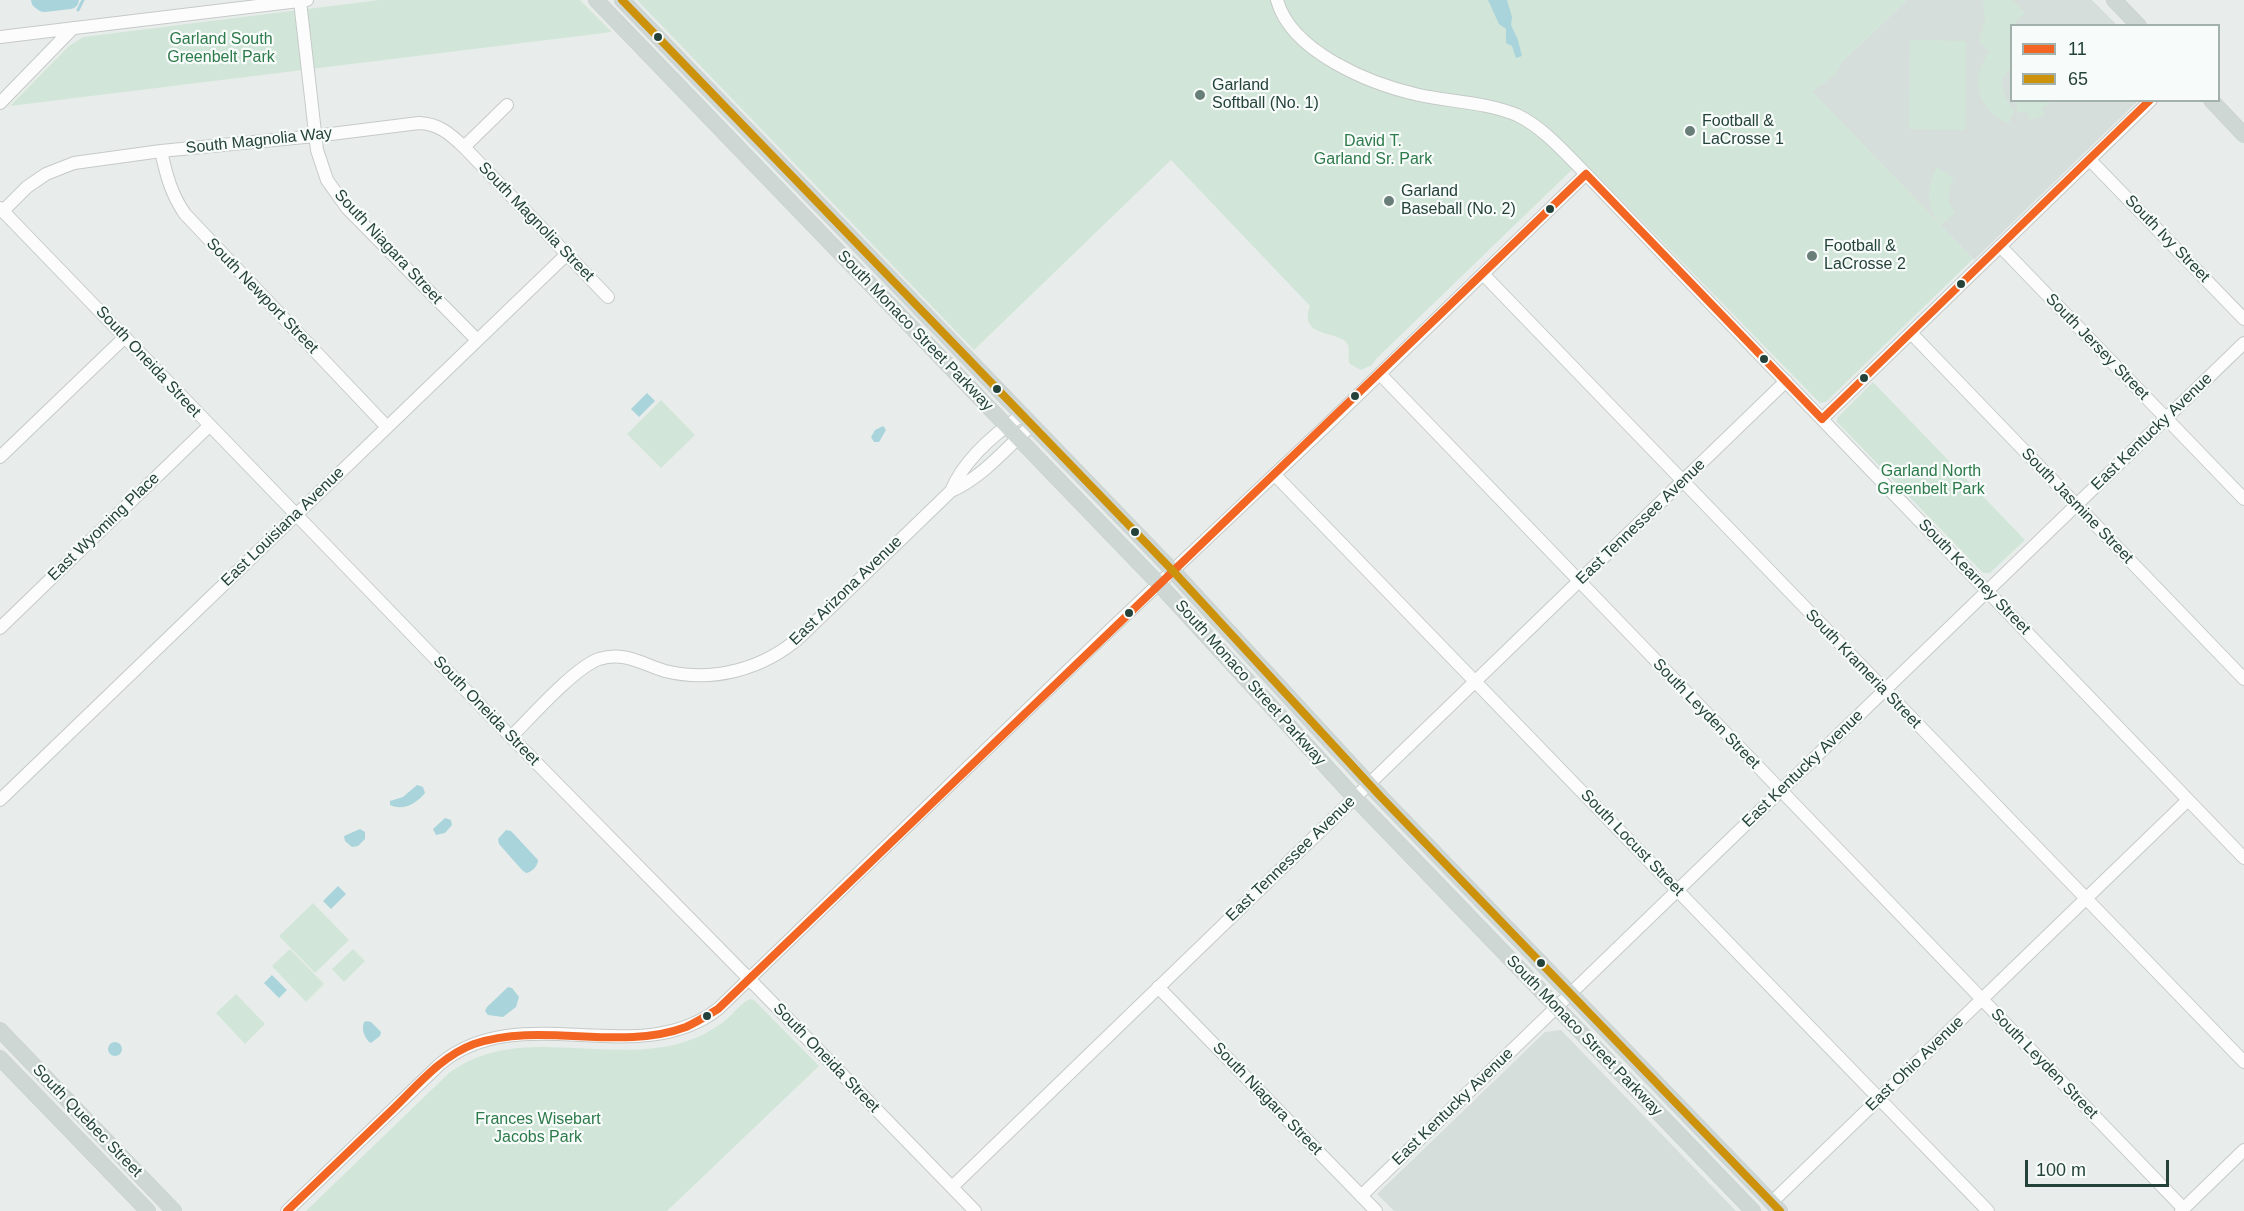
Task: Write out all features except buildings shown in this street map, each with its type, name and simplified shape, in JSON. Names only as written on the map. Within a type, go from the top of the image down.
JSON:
[{"type":"main road","name":"South Monaco Street Parkway","points":[[596,0],[1159,584],[1354,797],[1753,1211]]},
{"type":"main road","name":"South Monaco Street Parkway","points":[[622,0],[1173,571],[1368,784],[1776,1207]]},
{"type":"main road","points":[[2114,0],[2137,24]]},
{"type":"main road","points":[[2213,102],[2244,135]]},
{"type":"main road","name":"South Quebec Street","points":[[0,1030],[174,1211]]},
{"type":"main road","name":"South Quebec Street","points":[[0,1058],[148,1211]]},
{"type":"street","points":[[0,37],[307,0]]},
{"type":"street","name":"South Kearney Street","points":[[1277,0],[1284,18],[1300,39],[1329,60],[1402,90],[1487,106],[1518,116],[1541,131],[1586,174],[2244,858]]},
{"type":"street","name":"South Niagara Street","points":[[300,1],[320,164],[336,195],[477,340]]},
{"type":"street","points":[[0,103],[73,28]]},
{"type":"street","points":[[1822,419],[2149,102]]},
{"type":"street","points":[[464,147],[507,105]]},
{"type":"street","name":"South Magnolia Way","points":[[2,209],[27,188],[58,167],[161,151],[419,123],[432,124],[442,129],[464,147]]},
{"type":"street","name":"South Magnolia Street","points":[[464,147],[608,297]]},
{"type":"street","name":"South Newport Street","points":[[161,151],[167,181],[176,202],[185,214],[387,426]]},
{"type":"street","name":"South Ivy Street","points":[[2090,160],[2244,319]]},
{"type":"street","points":[[286,1211],[440,1064],[465,1048],[489,1039],[522,1034],[642,1036],[669,1032],[710,1015],[1586,174]]},
{"type":"street","name":"South Oneida Street","points":[[2,209],[209,426],[975,1211]]},
{"type":"street","name":"South Jersey Street","points":[[2000,246],[2244,499]]},
{"type":"street","name":"East Louisiana Avenue","points":[[0,800],[567,254]]},
{"type":"street","name":"South Krameria Street","points":[[1483,274],[2244,1062]]},
{"type":"street","name":"South Jasmine Street","points":[[1911,333],[2244,679]]},
{"type":"street","points":[[0,457],[125,337]]},
{"type":"street","name":"East Kentucky Avenue","points":[[1361,1196],[2244,343]]},
{"type":"street","name":"South Leyden Street","points":[[1380,374],[2182,1210]]},
{"type":"street","name":"East Tennessee Avenue","points":[[952,1187],[1786,381]]},
{"type":"street","name":"East Arizona Avenue","points":[[951,491],[965,467],[1006,426],[1027,420]]},
{"type":"street","name":"East Arizona Avenue","points":[[511,737],[582,669],[602,658],[628,657],[666,671],[701,675],[739,670],[777,654],[801,636],[951,491],[975,478],[1018,438],[1027,420]]},
{"type":"street","name":"East Wyoming Place","points":[[0,628],[209,426]]},
{"type":"street","name":"South Locust Street","points":[[1275,475],[1988,1211]]},
{"type":"street","name":"East Ohio Avenue","points":[[1776,1207],[1879,1098],[2188,800]]},
{"type":"street","name":"South Niagara Street","points":[[1158,987],[1376,1211]]},
{"type":"street","points":[[2182,1210],[2244,1150]]},
{"type":"shaded area","points":[[1907,0],[2092,0],[2116,24],[2010,24],[2010,102],[2137,102],[1974,260],[1811,91]]},
{"type":"shaded area","points":[[1561,1030],[1736,1211],[1394,1211],[1377,1194],[1545,1032]]},
{"type":"green space","name":"Garland South Greenbelt Park","points":[[379,0],[580,0],[612,32],[10,106],[69,46],[83,37]]},
{"type":"green space","name":"David T. Garland Sr. Park","points":[[637,0],[1907,0],[1842,62],[1833,76],[1812,91],[1973,259],[1826,402],[1820,403],[1582,160],[1372,365],[1361,370],[1350,364],[1348,345],[1344,340],[1315,329],[1310,324],[1308,317],[1310,306],[1171,160],[974,350]]},
{"type":"green space","points":[[1983,0],[2012,0],[2025,13],[2014,24],[2010,24],[2010,69],[2002,83],[2004,94],[2014,110],[2009,123],[1990,111],[1980,94],[1979,73],[1989,52],[1979,41],[1985,20]]},
{"type":"green space","points":[[1910,40],[1966,41],[1965,130],[1909,129]]},
{"type":"green space","points":[[2015,102],[2049,102],[2050,104],[2042,107],[2044,116],[2029,120],[2027,111],[2018,113]]},
{"type":"green space","points":[[1937,167],[1954,179],[1949,196],[1950,205],[1955,213],[1941,225],[1932,212],[1929,197],[1931,182]]},
{"type":"green space","name":"Garland North Greenbelt Park","points":[[1873,382],[2025,540],[1990,573],[1983,573],[1837,422],[1837,418]]},
{"type":"green space","points":[[661,400],[695,435],[661,468],[627,434]]},
{"type":"green space","points":[[313,903],[349,940],[315,973],[279,936]]},
{"type":"green space","points":[[290,949],[324,984],[306,1002],[272,966]]},
{"type":"green space","points":[[353,949],[365,961],[344,982],[332,969]]},
{"type":"green space","points":[[236,994],[265,1024],[245,1044],[216,1013]]},
{"type":"green space","name":"Frances Wisebart Jacobs Park","points":[[750,999],[754,1000],[819,1066],[667,1211],[306,1211],[448,1074],[472,1060],[498,1051],[525,1048],[636,1050],[671,1046],[712,1030]]},
{"type":"water","points":[[1488,0],[1507,0],[1512,17],[1511,25],[1522,56],[1516,58],[1512,46],[1506,43],[1506,29],[1499,24]]},
{"type":"water","points":[[647,393],[655,401],[639,417],[631,409]]},
{"type":"water","points":[[883,426],[886,430],[879,442],[874,442],[871,437],[875,430]]},
{"type":"water","points":[[417,785],[423,787],[425,793],[418,800],[404,807],[390,805],[390,801],[403,797]]},
{"type":"water","points":[[445,818],[451,820],[452,825],[445,833],[436,835],[433,829]]},
{"type":"water","points":[[360,829],[365,832],[365,839],[358,846],[352,847],[345,841],[344,836]]},
{"type":"water","points":[[506,830],[511,831],[538,860],[536,866],[530,871],[526,873],[522,870],[499,844],[498,839]]},
{"type":"water","points":[[338,886],[346,894],[331,909],[323,901]]},
{"type":"water","points":[[272,975],[287,990],[279,998],[264,983]]},
{"type":"water","points":[[508,987],[512,988],[519,997],[516,1007],[503,1017],[488,1015],[485,1011],[487,1007]]},
{"type":"water","points":[[365,1021],[371,1022],[381,1032],[380,1036],[371,1043],[364,1033]]},
{"type":"water","points":[[115,1042],[120,1044],[122,1049],[120,1054],[115,1056],[110,1054],[108,1049],[110,1044]]},
{"type":"waterway","points":[[40,0],[44,3],[70,0]]},
{"type":"waterway","points":[[78,10],[83,0]]},
{"type":"transit line","name":"65","points":[[622,0],[1173,571],[1381,797],[1780,1211]]},
{"type":"transit line","name":"11","points":[[1822,419],[2148,102]]},
{"type":"transit line","name":"11","points":[[1586,174],[1822,419]]},
{"type":"transit line","name":"11","points":[[287,1211],[430,1073],[462,1049],[500,1038],[526,1035],[634,1037],[660,1034],[686,1027],[718,1009],[1586,174]]},
{"type":"place","name":"Garland Softball (No. 1)","points":[[1200,95]]},
{"type":"place","name":"Football & LaCrosse 1","points":[[1690,131]]},
{"type":"place","name":"Garland Baseball (No. 2)","points":[[1389,201]]},
{"type":"place","name":"Football & LaCrosse 2","points":[[1812,256]]}]
